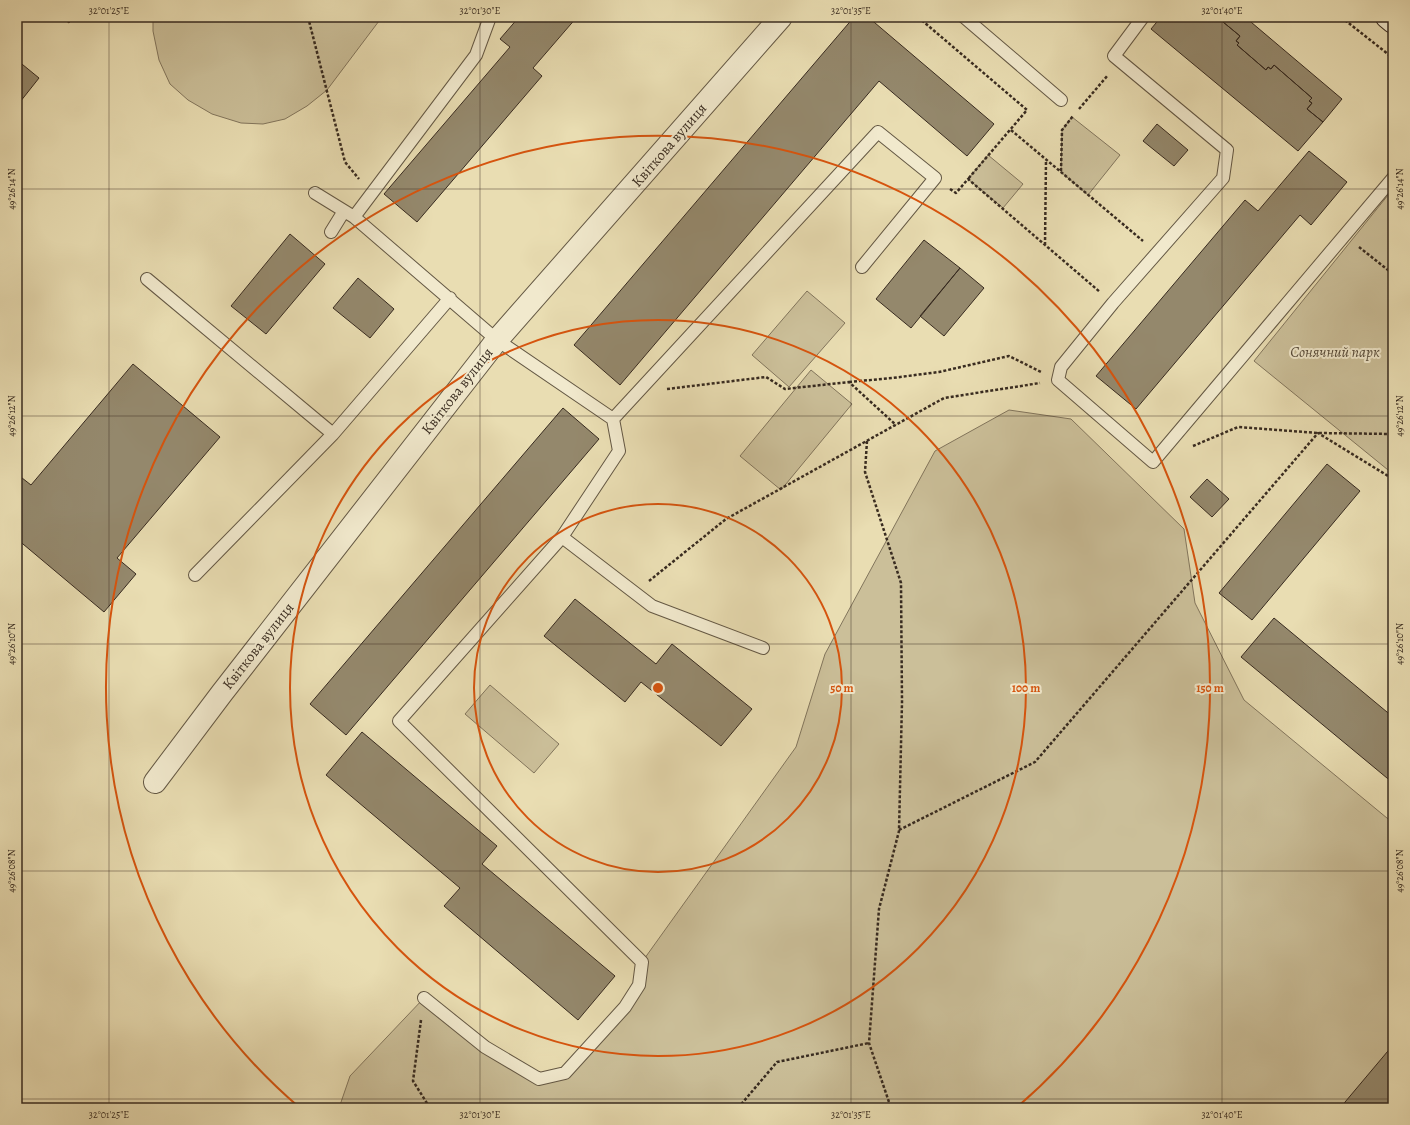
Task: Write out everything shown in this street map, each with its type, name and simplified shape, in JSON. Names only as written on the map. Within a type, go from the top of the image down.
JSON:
[{"type":"street","name":"Квіткова вулиця","points":[[155,782],[246,662],[497,340],[781,17]]},
{"type":"street","points":[[1387,17],[1393,22]]},
{"type":"lane","points":[[331,232],[372,194],[476,55],[490,17]]},
{"type":"lane","points":[[964,17],[1061,100]]},
{"type":"lane","points":[[1143,17],[1114,56],[1227,150],[1223,178],[1113,303],[1061,367],[1058,380],[1153,462],[1393,178]]},
{"type":"lane","points":[[613,419],[878,132],[935,178],[862,267]]},
{"type":"lane","points":[[315,193],[349,214],[450,298],[497,340],[613,419],[620,451],[562,537],[399,721],[642,962],[639,985],[625,1007],[565,1072],[539,1080],[485,1047],[424,998]]},
{"type":"lane","points":[[147,279],[333,434]]},
{"type":"lane","points":[[195,575],[333,434],[450,298]]},
{"type":"lane","points":[[562,537],[652,606],[763,648]]},
{"type":"path","points":[[308,17],[345,162],[372,194]]},
{"type":"path","points":[[918,17],[1028,110],[956,193],[935,178]]},
{"type":"path","points":[[1341,17],[1393,58]]},
{"type":"path","points":[[1061,172],[1062,130],[1120,61]]},
{"type":"path","points":[[1011,130],[1157,253]]},
{"type":"path","points":[[1045,245],[1046,159]]},
{"type":"path","points":[[968,179],[1113,303]]},
{"type":"path","points":[[1344,236],[1393,274]]},
{"type":"path","points":[[639,392],[766,376],[785,389],[939,372],[1009,356],[1058,380]]},
{"type":"path","points":[[634,592],[726,519],[944,398],[1058,380]]},
{"type":"path","points":[[849,382],[896,425]]},
{"type":"path","points":[[1188,447],[1238,427],[1318,433],[1393,434]]},
{"type":"path","points":[[899,831],[1035,762],[1318,433]]},
{"type":"path","points":[[1318,433],[1393,479]]},
{"type":"path","points":[[867,441],[865,472],[901,583],[902,702],[899,831],[879,909],[869,1044],[891,1108]]},
{"type":"path","points":[[424,998],[413,1081],[430,1108]]},
{"type":"path","points":[[738,1108],[777,1062],[869,1044]]},
{"type":"green space","points":[[153,17],[382,17],[327,90],[307,106],[285,119],[263,124],[241,123],[212,114],[188,100],[170,84],[159,60],[153,31]]},
{"type":"green space","points":[[1072,117],[1120,155],[1088,195],[1061,172],[1062,130]]},
{"type":"green space","points":[[988,155],[1023,184],[1003,208],[968,179]]},
{"type":"green space","name":"Сонячний парк","points":[[1393,189],[1393,474],[1254,361]]},
{"type":"green space","points":[[807,291],[845,323],[789,387],[752,355]]},
{"type":"green space","points":[[811,370],[852,404],[781,490],[740,456]]},
{"type":"green space","points":[[1009,410],[1071,419],[1184,529],[1195,603],[1244,700],[1393,823],[1393,1108],[339,1108],[350,1076],[424,998],[539,1079],[565,1072],[625,1007],[642,962],[796,747],[825,654],[935,451]]},
{"type":"green space","points":[[490,685],[559,744],[534,773],[465,714]]},
{"type":"building","points":[[61,17],[73,17],[69,23]]},
{"type":"building","points":[[519,17],[577,17],[533,68],[542,76],[417,222],[384,194],[510,47],[500,39]]},
{"type":"building","points":[[854,17],[868,17],[994,124],[967,156],[879,81],[620,385],[574,345]]},
{"type":"building","points":[[1161,17],[1217,17],[1240,36],[1236,41],[1239,43],[1237,45],[1266,70],[1268,67],[1271,69],[1274,65],[1312,98],[1309,101],[1312,103],[1307,109],[1323,122],[1298,151],[1151,29]]},
{"type":"building","points":[[1217,17],[1245,17],[1342,99],[1323,122],[1307,109],[1312,103],[1309,101],[1312,98],[1274,65],[1271,69],[1268,67],[1266,70],[1237,45],[1239,43],[1236,41],[1240,36]]},
{"type":"building","points":[[17,60],[39,78],[20,102],[17,100]]},
{"type":"building","points":[[1157,124],[1188,150],[1174,166],[1143,141]]},
{"type":"building","points":[[1309,151],[1347,182],[1311,225],[1300,215],[1136,409],[1096,376],[1245,200],[1258,211]]},
{"type":"building","points":[[290,234],[325,264],[266,334],[231,306]]},
{"type":"building","points":[[924,240],[960,268],[911,328],[876,299]]},
{"type":"building","points":[[960,268],[984,288],[944,336],[920,316]]},
{"type":"building","points":[[358,278],[394,309],[370,338],[333,308]]},
{"type":"building","points":[[133,364],[220,437],[117,558],[136,574],[104,612],[17,539],[17,474],[31,485]]},
{"type":"building","points":[[563,408],[599,439],[346,735],[310,704]]},
{"type":"building","points":[[1327,464],[1360,491],[1252,620],[1219,593]]},
{"type":"building","points":[[1207,479],[1229,499],[1212,517],[1190,497]]},
{"type":"building","points":[[575,599],[656,664],[672,644],[752,709],[721,746],[641,682],[625,702],[544,636]]},
{"type":"building","points":[[1274,618],[1393,717],[1393,783],[1241,657]]},
{"type":"building","points":[[362,732],[497,846],[482,864],[615,976],[578,1020],[444,906],[460,888],[326,775]]},
{"type":"building","points":[[1393,1045],[1393,1108],[1340,1108]]}]
